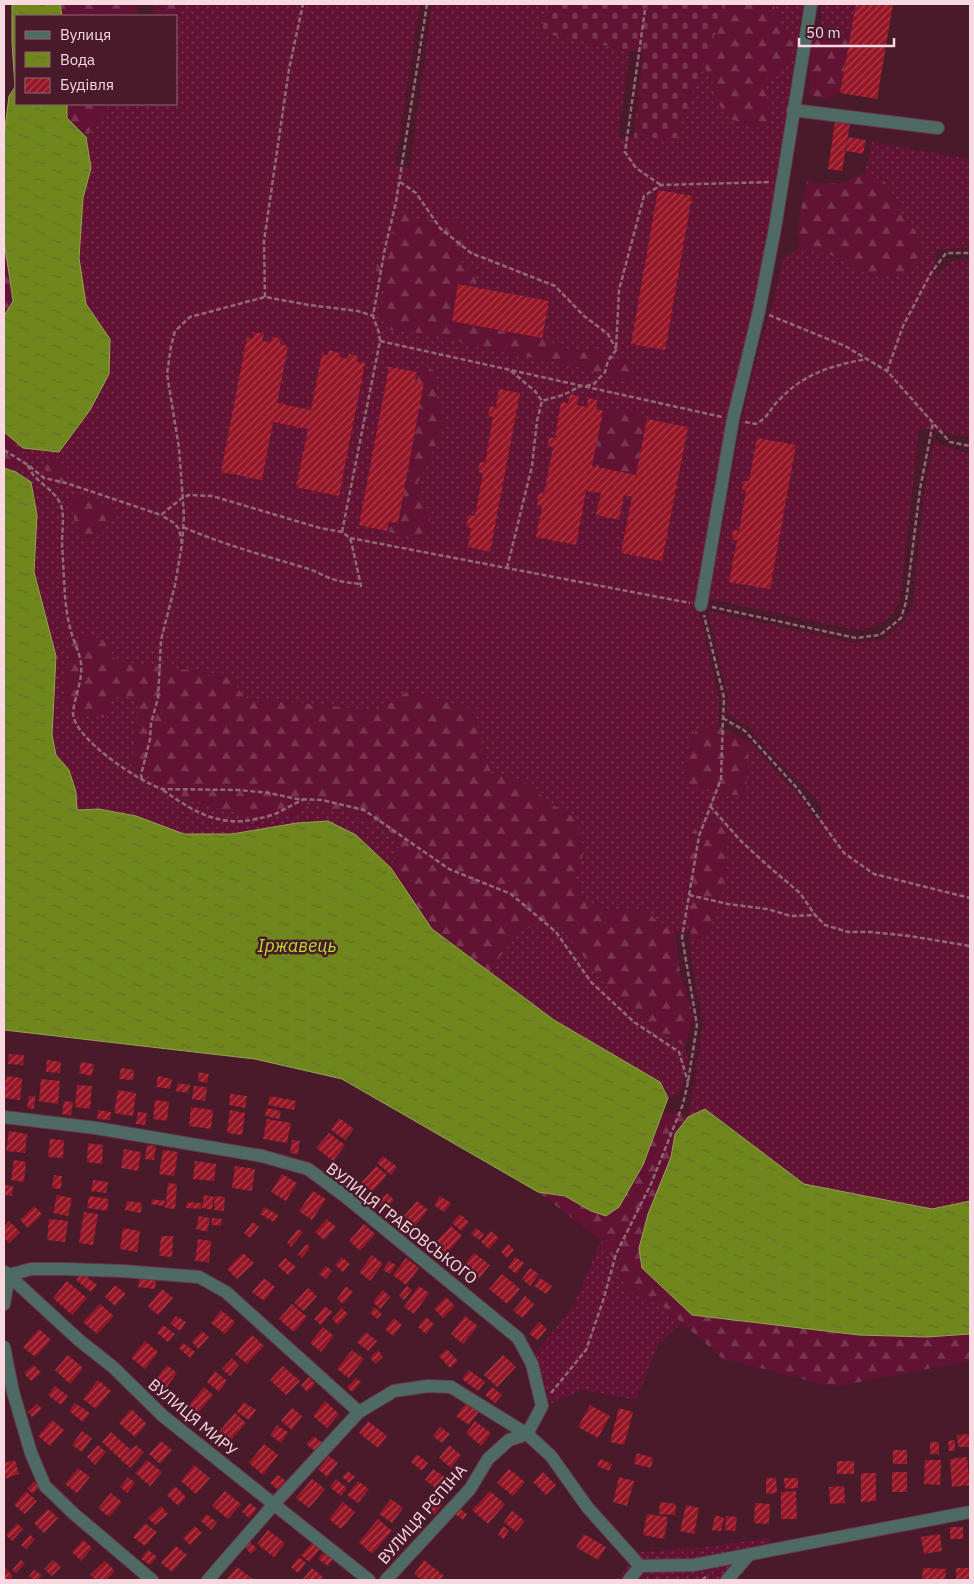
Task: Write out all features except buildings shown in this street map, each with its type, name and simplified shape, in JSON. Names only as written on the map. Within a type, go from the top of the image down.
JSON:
[{"type":"street","points":[[701,605],[733,419],[759,311],[811,4]]},
{"type":"street","points":[[793,110],[938,128]]},
{"type":"street","name":"ВУЛИЦЯ ГРАБОВСЬКОГО","points":[[4,1117],[96,1128],[262,1156],[308,1169],[346,1197],[518,1338],[532,1364],[542,1406]]},
{"type":"street","points":[[4,1304],[6,1273],[31,1269],[123,1271],[199,1277],[226,1292],[359,1412]]},
{"type":"street","name":"ВУЛИЦЯ МИРУ","points":[[6,1273],[80,1341],[113,1367],[163,1416],[369,1580]]},
{"type":"street","points":[[4,1347],[13,1392],[31,1453],[45,1486],[152,1580]]},
{"type":"street","points":[[208,1580],[274,1503],[359,1412],[394,1391],[428,1386],[451,1387],[528,1434],[551,1456],[588,1508],[640,1566],[694,1565],[970,1512]]},
{"type":"street","points":[[528,1434],[542,1406]]},
{"type":"street","name":"ВУЛИЦЯ РЄПІНА","points":[[386,1580],[470,1490],[488,1459],[509,1440],[528,1434]]},
{"type":"street","points":[[727,1580],[748,1556]]},
{"type":"street","points":[[630,1580],[640,1566]]},
{"type":"path","points":[[265,297],[264,241],[289,69],[303,4]]},
{"type":"path","points":[[342,532],[380,341],[372,316],[400,182],[428,4]]},
{"type":"path","points":[[645,10],[625,152],[636,168],[661,185]]},
{"type":"path","points":[[400,182],[416,193],[440,228],[471,253],[554,286],[584,316],[608,334],[616,350]]},
{"type":"path","points":[[542,401],[563,395],[583,386],[594,384],[605,372],[608,361],[616,350],[619,290],[644,196],[661,185],[782,182]]},
{"type":"path","points":[[887,371],[902,326],[930,273],[946,253],[970,253]]},
{"type":"path","points":[[142,780],[141,775],[148,747],[151,723],[158,698],[161,640],[175,585],[184,527],[179,448],[167,374],[175,330],[190,317],[265,297],[309,306],[358,311],[372,316]]},
{"type":"path","points":[[759,311],[845,346],[887,371],[950,442],[970,446]]},
{"type":"path","points":[[380,341],[756,424],[765,419],[779,399],[806,378],[838,364],[867,360]]},
{"type":"path","points":[[507,568],[532,466],[537,421],[542,401],[535,391],[519,376],[509,370]]},
{"type":"path","points":[[161,515],[182,498],[189,495],[212,496],[320,528],[342,532],[350,538],[701,605],[856,638],[880,635],[901,618],[906,602],[920,489],[933,423]]},
{"type":"path","points":[[4,450],[44,478],[66,483],[161,515],[174,523],[179,529],[182,544]]},
{"type":"path","points":[[28,465],[31,473],[51,490],[62,507],[62,559],[66,598],[70,628],[78,649],[81,665],[78,696],[73,714],[83,735],[114,762],[142,780],[162,789],[239,790],[322,800],[364,810],[449,868],[511,894],[556,932],[591,982],[634,1022],[679,1052],[688,1082]]},
{"type":"path","points":[[184,527],[213,540],[284,563],[310,569],[330,578],[349,583],[355,583],[361,584],[361,586],[359,578],[357,570],[352,545],[350,538]]},
{"type":"path","points":[[542,1406],[586,1350],[604,1301],[616,1254],[651,1184],[683,1104],[688,1082],[697,1024],[682,937],[699,836],[721,779],[724,698],[701,605]]},
{"type":"path","points":[[723,718],[745,730],[797,788],[844,853],[874,874],[970,898]]},
{"type":"path","points":[[162,789],[209,818],[234,822],[256,819],[277,813],[305,799]]},
{"type":"path","points":[[710,806],[741,841],[800,894],[815,915],[825,925],[848,932],[910,936],[970,946]]},
{"type":"path","points":[[689,895],[791,916],[815,915]]},
{"type":"green space","points":[[60,4],[135,4],[139,15],[62,15]]},
{"type":"green space","points":[[154,4],[180,4],[178,16],[153,15]]},
{"type":"green space","points":[[180,4],[420,4],[395,165],[410,168],[432,4],[546,4],[542,33],[630,51],[618,137],[675,138],[703,65],[712,80],[720,106],[782,69],[780,21],[773,4],[803,4],[755,312],[730,409],[696,597],[719,699],[718,726],[695,730],[683,783],[746,795],[749,741],[795,791],[820,825],[822,806],[767,749],[749,727],[727,714],[728,697],[708,611],[854,643],[884,639],[906,620],[913,602],[925,489],[934,443],[970,454],[970,1201],[932,1209],[804,1184],[705,1109],[688,1117],[703,1021],[690,952],[690,931],[675,935],[649,914],[630,908],[610,911],[584,900],[575,880],[584,852],[576,819],[556,807],[524,782],[491,773],[472,709],[379,711],[245,698],[228,675],[115,661],[106,639],[69,642],[69,661],[65,684],[111,698],[124,695],[139,700],[135,747],[128,765],[150,777],[170,793],[291,815],[305,802],[340,811],[384,826],[400,842],[391,868],[356,835],[297,823],[232,834],[184,834],[136,816],[99,809],[76,811],[76,792],[69,770],[56,755],[52,735],[56,656],[34,572],[37,515],[31,482],[16,472],[23,448],[59,452],[90,410],[109,374],[110,339],[86,304],[79,258],[83,198],[91,168],[86,137],[109,105],[178,105],[178,16]],"holes":[[[400,212],[418,219],[427,219],[466,232],[460,261],[475,273],[458,284],[452,321],[542,338],[569,351],[585,350],[624,381],[583,368],[472,345],[430,334],[389,330],[385,286],[375,279],[377,264],[388,260]],[[424,382],[437,385],[437,403],[445,425],[418,482],[421,501],[431,513],[388,531],[389,522],[398,523]],[[725,884],[708,934],[690,931]]]},
{"type":"green space","points":[[546,4],[726,4],[676,138],[634,138],[643,53],[542,33]]},
{"type":"green space","points":[[726,4],[773,4],[795,48],[782,69],[763,81],[771,120],[763,129],[738,122],[726,116],[720,106],[712,80],[703,65]]},
{"type":"green space","points":[[822,4],[856,4],[850,36],[821,24]]},
{"type":"green space","points":[[821,24],[850,36],[840,93],[825,99],[809,95],[810,40]]},
{"type":"green space","points":[[67,105],[109,105],[86,137],[67,118]]},
{"type":"green space","points":[[872,142],[970,159],[970,247],[936,250],[934,278],[953,260],[970,260],[970,437],[919,428],[900,601],[887,619],[877,625],[855,630],[709,599],[743,415],[783,260],[799,248],[825,253],[843,260],[860,271],[890,276],[915,230],[902,216],[896,200],[885,182],[865,172]]},
{"type":"green space","points":[[865,172],[885,182],[896,200],[902,216],[915,230],[924,257],[909,271],[890,276],[860,271],[843,260],[825,253],[799,248],[797,230],[807,180],[830,184],[844,182]]},
{"type":"green space","points":[[400,212],[418,219],[455,222],[466,232],[460,261],[475,273],[477,288],[458,285],[452,321],[542,338],[569,351],[599,351],[629,363],[636,380],[624,381],[583,368],[472,345],[430,334],[389,330],[380,316],[385,286],[375,279],[377,264],[388,260]]},
{"type":"green space","points":[[4,240],[13,301],[4,316]]},
{"type":"green space","points":[[421,364],[433,370],[437,385],[437,403],[445,425],[418,482],[421,501],[431,513],[429,528],[417,539],[387,531],[389,522],[398,523],[424,383],[415,381]]},
{"type":"green space","points":[[636,409],[647,419],[636,475],[592,466],[603,411]]},
{"type":"green space","points":[[4,432],[23,448],[16,472],[4,468]]},
{"type":"green space","points":[[46,459],[56,461],[68,468],[63,486],[49,485],[44,464]]},
{"type":"green space","points":[[83,496],[112,507],[114,514],[102,533],[86,544],[75,523],[70,497]]},
{"type":"green space","points":[[86,636],[106,639],[115,661],[228,675],[245,698],[379,711],[408,691],[472,709],[491,773],[524,782],[556,807],[576,819],[584,852],[575,880],[584,900],[610,911],[630,908],[649,914],[675,935],[680,972],[694,1017],[685,1046],[649,1026],[609,989],[560,927],[521,928],[489,972],[432,929],[391,868],[400,842],[384,826],[340,811],[305,803],[291,815],[242,814],[206,806],[170,793],[150,777],[128,765],[135,747],[139,700],[124,695],[111,698],[107,718],[68,712],[65,684],[69,661],[69,642]]},
{"type":"green space","points":[[718,726],[749,741],[746,795],[721,795],[683,783],[689,750],[696,729]]},
{"type":"green space","points":[[718,818],[728,836],[725,884],[708,934],[697,942],[690,931],[684,878],[694,829]]},
{"type":"green space","points":[[560,927],[609,989],[649,1026],[685,1046],[688,1059],[681,1091],[668,1098],[660,1082],[554,1020],[489,972],[521,928]]},
{"type":"green space","points":[[662,1113],[683,1113],[688,1117],[675,1134],[671,1157],[648,1214],[639,1248],[859,1335],[927,1337],[970,1334],[970,1361],[833,1387],[722,1358],[664,1307],[625,1289],[619,1267],[601,1240],[538,1192],[565,1196],[591,1211],[619,1207],[643,1165]]},
{"type":"green space","points":[[601,1240],[619,1267],[625,1289],[664,1307],[682,1323],[658,1345],[636,1400],[582,1390],[550,1404],[535,1353],[574,1305]]},
{"type":"green space","points":[[772,1538],[737,1580],[617,1580],[639,1552],[699,1548]]},
{"type":"water","points":[[12,4],[60,4],[62,15],[15,15],[15,87]]},
{"type":"water","points":[[15,87],[15,105],[67,105],[67,118],[86,137],[91,168],[83,198],[79,258],[86,304],[110,339],[109,374],[90,410],[59,452],[23,448],[4,432],[4,316],[13,301],[4,240],[4,136],[9,96]]},
{"type":"water","name":"Іржавець","points":[[4,468],[16,472],[31,482],[37,515],[34,572],[56,656],[52,735],[56,755],[69,770],[76,792],[77,810],[99,809],[136,816],[184,834],[232,834],[297,823],[328,821],[356,835],[391,868],[432,929],[554,1020],[660,1082],[668,1098],[643,1165],[619,1207],[606,1216],[591,1211],[565,1196],[538,1192],[342,1079],[255,1059],[4,1030]]},
{"type":"water","points":[[705,1109],[804,1184],[932,1209],[970,1201],[970,1334],[927,1337],[859,1335],[692,1315],[642,1268],[639,1248],[648,1214],[671,1157],[675,1134],[688,1117]]}]
